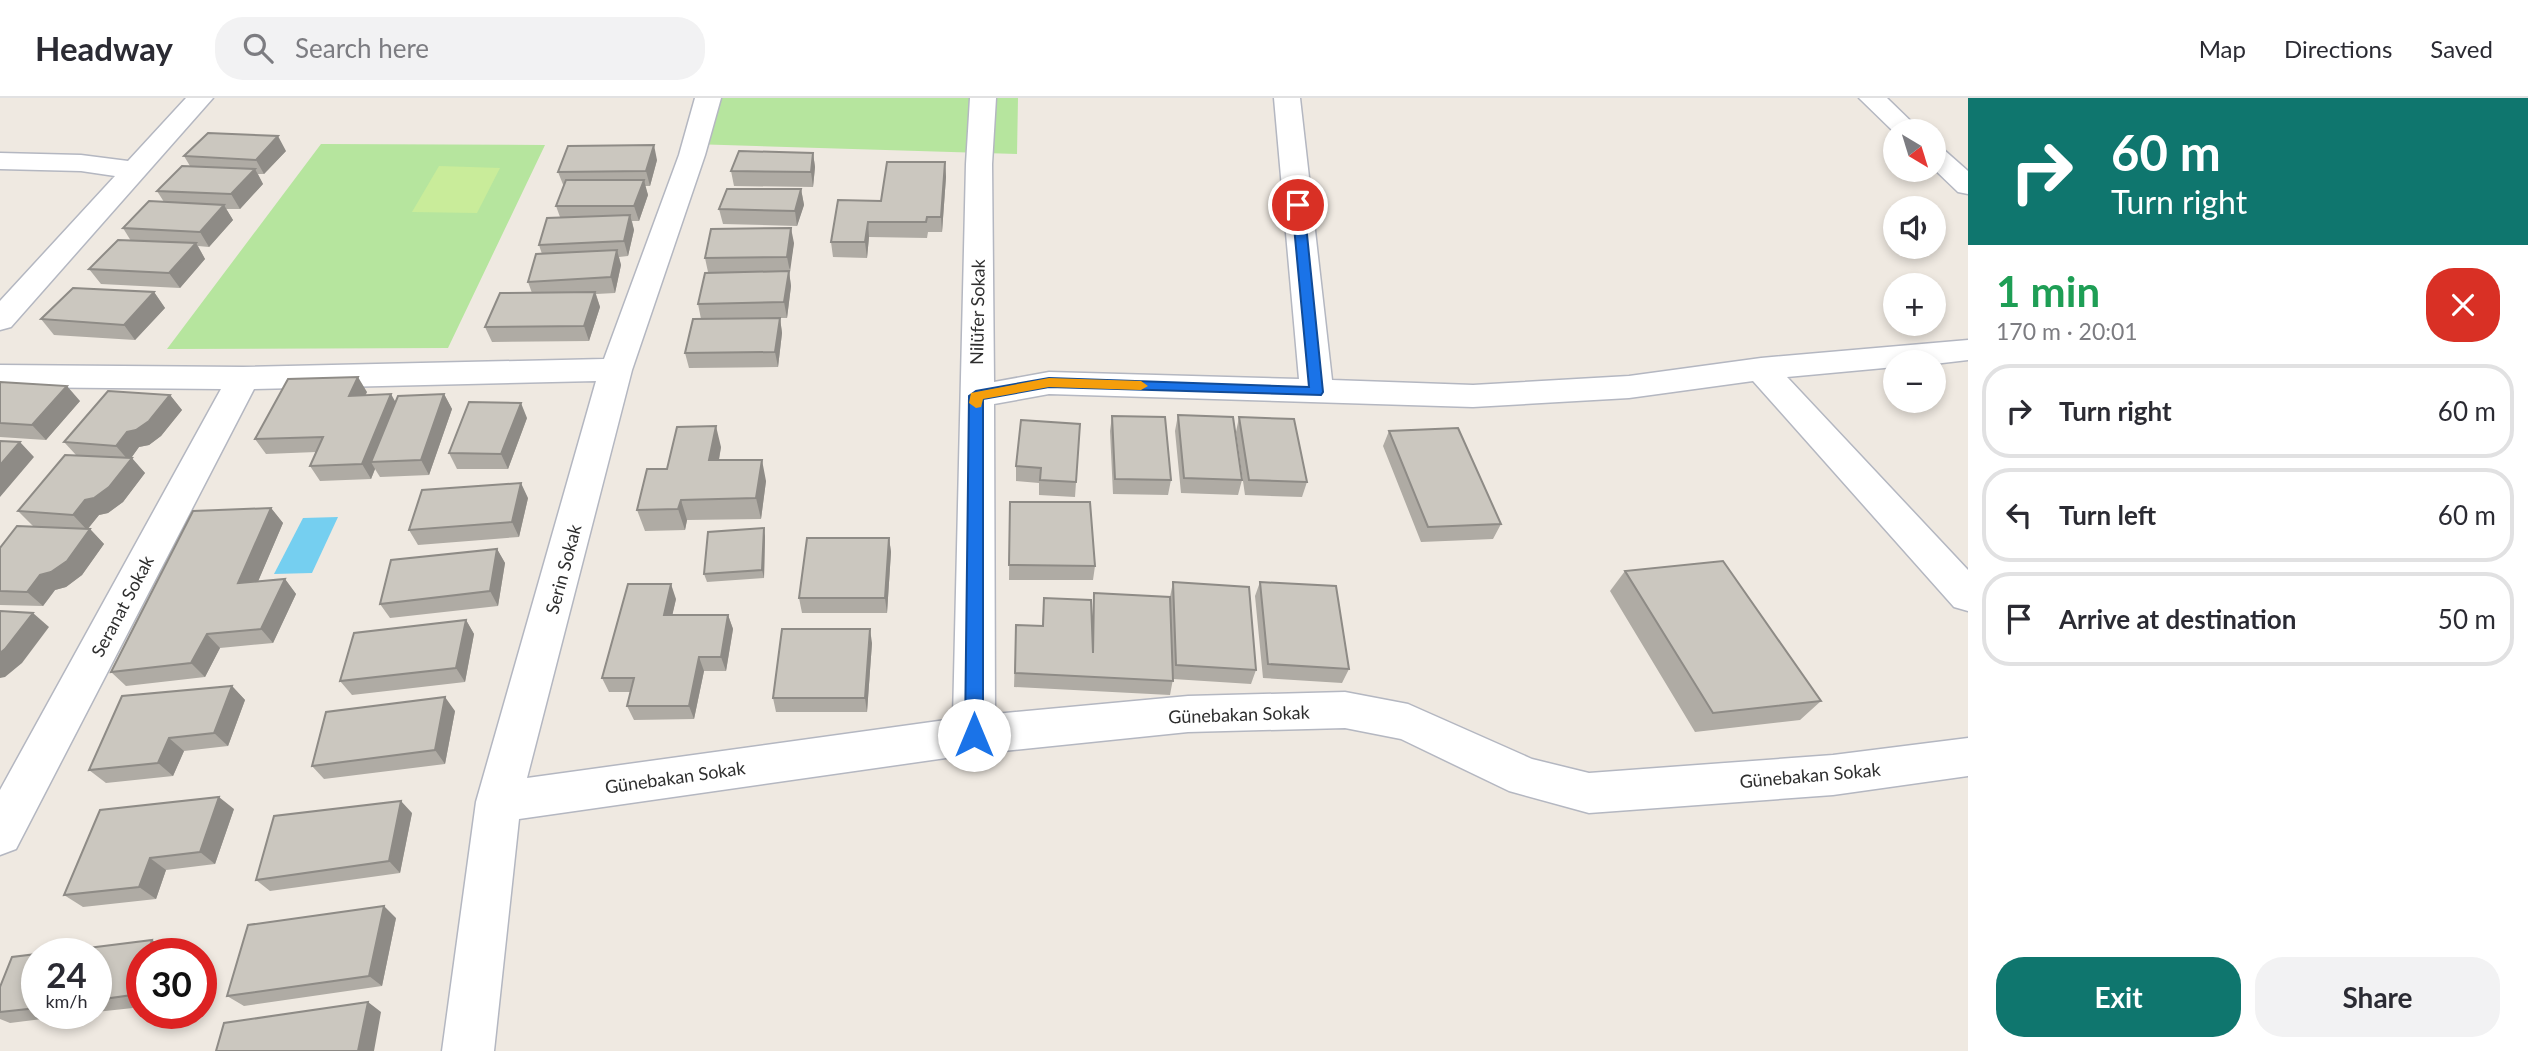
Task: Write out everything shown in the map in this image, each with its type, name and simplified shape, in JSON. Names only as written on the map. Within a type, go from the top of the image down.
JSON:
[{"type":"street","points":[[0,320],[200,98]]},
{"type":"street","name":"Serin Sokak","points":[[468,1051],[498,802],[616,370],[692,155],[708,98]]},
{"type":"street","name":"Nilüfer Sokak","points":[[974,735],[979,164],[983,98]]},
{"type":"street","points":[[1287,98],[1317,392]]},
{"type":"street","points":[[1872,98],[1895,119]]},
{"type":"street","points":[[0,161],[81,163],[135,170]]},
{"type":"street","points":[[1946,166],[1968,186]]},
{"type":"street","points":[[976,396],[1049,383],[1473,396],[1629,387],[1762,369],[1968,350]]},
{"type":"street","points":[[1762,369],[1968,596]]},
{"type":"street","points":[[0,376],[243,378],[616,370]]},
{"type":"street","name":"Seranat Sokak","points":[[0,834],[243,378]]},
{"type":"street","name":"Günebakan Sokak","points":[[498,802],[974,735],[1188,714],[1345,710],[1408,722],[1525,777],[1589,793],[1833,775],[1968,757]]},
{"type":"green space","points":[[720,98],[1018,98],[1017,154],[692,144]]},
{"type":"green space","points":[[321,144],[545,145],[448,348],[167,349]]},
{"type":"green space","points":[[439,166],[500,168],[477,213],[412,212]]},
{"type":"water","points":[[338,517],[312,573],[274,574],[303,518]]},
{"type":"building","points":[[208,133],[278,136],[256,160],[184,156]]},
{"type":"building","points":[[654,145],[646,171],[558,172],[568,146]]},
{"type":"building","points":[[739,151],[813,153],[811,172],[731,171]]},
{"type":"building","points":[[887,162],[945,162],[941,217],[927,217],[926,222],[868,222],[865,242],[831,242],[838,200],[881,201]]},
{"type":"building","points":[[182,166],[255,169],[231,194],[157,191]]},
{"type":"building","points":[[566,180],[644,180],[634,206],[556,206]]},
{"type":"building","points":[[727,189],[801,189],[795,211],[719,209]]},
{"type":"building","points":[[149,201],[224,205],[200,232],[123,228]]},
{"type":"building","points":[[630,215],[624,241],[539,245],[547,218]]},
{"type":"building","points":[[791,228],[787,257],[705,258],[711,229]]},
{"type":"building","points":[[118,240],[196,243],[169,273],[89,269]]},
{"type":"building","points":[[617,250],[611,277],[528,282],[536,254]]},
{"type":"building","points":[[789,271],[784,302],[698,304],[705,273]]},
{"type":"building","points":[[73,288],[154,292],[124,325],[41,319]]},
{"type":"building","points":[[595,292],[584,326],[485,327],[500,293]]},
{"type":"building","points":[[780,318],[775,352],[685,353],[693,319]]},
{"type":"building","points":[[358,377],[349,396],[391,394],[362,464],[310,466],[323,437],[255,439],[288,379]]},
{"type":"building","points":[[0,382],[67,386],[32,425],[0,423]]},
{"type":"building","points":[[108,391],[170,395],[149,421],[136,430],[127,432],[116,446],[64,442]]},
{"type":"building","points":[[444,394],[421,460],[371,462],[398,396]]},
{"type":"building","points":[[469,402],[521,403],[501,454],[449,453]]},
{"type":"building","points":[[1178,415],[1233,417],[1242,480],[1184,478]]},
{"type":"building","points":[[1112,416],[1165,417],[1171,480],[1115,479]]},
{"type":"building","points":[[1239,417],[1294,419],[1307,482],[1249,480]]},
{"type":"building","points":[[1021,420],[1080,424],[1076,482],[1040,480],[1041,468],[1016,466]]},
{"type":"building","points":[[716,426],[709,460],[762,460],[756,498],[681,500],[678,509],[637,510],[647,469],[667,469],[677,427]]},
{"type":"building","points":[[1458,428],[1501,524],[1428,527],[1389,431]]},
{"type":"building","points":[[0,441],[20,442],[0,465]]},
{"type":"building","points":[[65,455],[132,458],[109,487],[94,498],[85,500],[73,515],[18,511]]},
{"type":"building","points":[[521,483],[512,522],[409,530],[422,490]]},
{"type":"building","points":[[1010,502],[1090,502],[1095,566],[1009,565]]},
{"type":"building","points":[[271,508],[238,583],[285,579],[261,629],[207,634],[191,663],[111,672],[193,511]]},
{"type":"building","points":[[17,526],[90,529],[67,561],[51,572],[40,575],[27,592],[0,591],[0,548]]},
{"type":"building","points":[[764,528],[762,570],[704,574],[708,532]]},
{"type":"building","points":[[807,538],[889,538],[885,598],[799,598]]},
{"type":"building","points":[[497,549],[490,591],[380,604],[391,560]]},
{"type":"building","points":[[1723,561],[1821,701],[1713,713],[1625,571]]},
{"type":"building","points":[[1173,582],[1249,587],[1256,670],[1176,665]]},
{"type":"building","points":[[1260,582],[1336,586],[1349,669],[1268,664]]},
{"type":"building","points":[[628,584],[671,584],[664,615],[728,615],[721,657],[699,657],[689,706],[627,706],[634,678],[602,678]]},
{"type":"building","points":[[1094,593],[1170,597],[1173,681],[1015,673],[1016,625],[1043,626],[1044,598],[1091,600],[1093,653]]},
{"type":"building","points":[[0,611],[33,613],[0,653]]},
{"type":"building","points":[[466,620],[456,668],[340,681],[354,633]]},
{"type":"building","points":[[782,629],[870,629],[865,698],[773,698]]},
{"type":"building","points":[[232,686],[214,733],[169,738],[158,763],[89,770],[122,696]]},
{"type":"building","points":[[445,697],[435,750],[312,766],[326,712]]},
{"type":"building","points":[[219,797],[200,852],[150,858],[139,887],[64,895],[100,810]]},
{"type":"building","points":[[401,801],[389,861],[256,880],[274,816]]},
{"type":"building","points":[[384,906],[369,976],[227,996],[248,925]]},
{"type":"building","points":[[126,943],[126,996],[112,998],[112,945]]},
{"type":"building","points":[[21,956],[21,1010],[0,1012],[0,987],[12,957]]},
{"type":"building","points":[[368,1002],[358,1051],[216,1051],[224,1023]]},
{"type":"slow traffic","points":[[976,403],[976,396],[1049,383],[1141,386]]},
{"type":"route","points":[[974,735],[976,396],[1049,383],[1317,392],[1298,205]]}]
